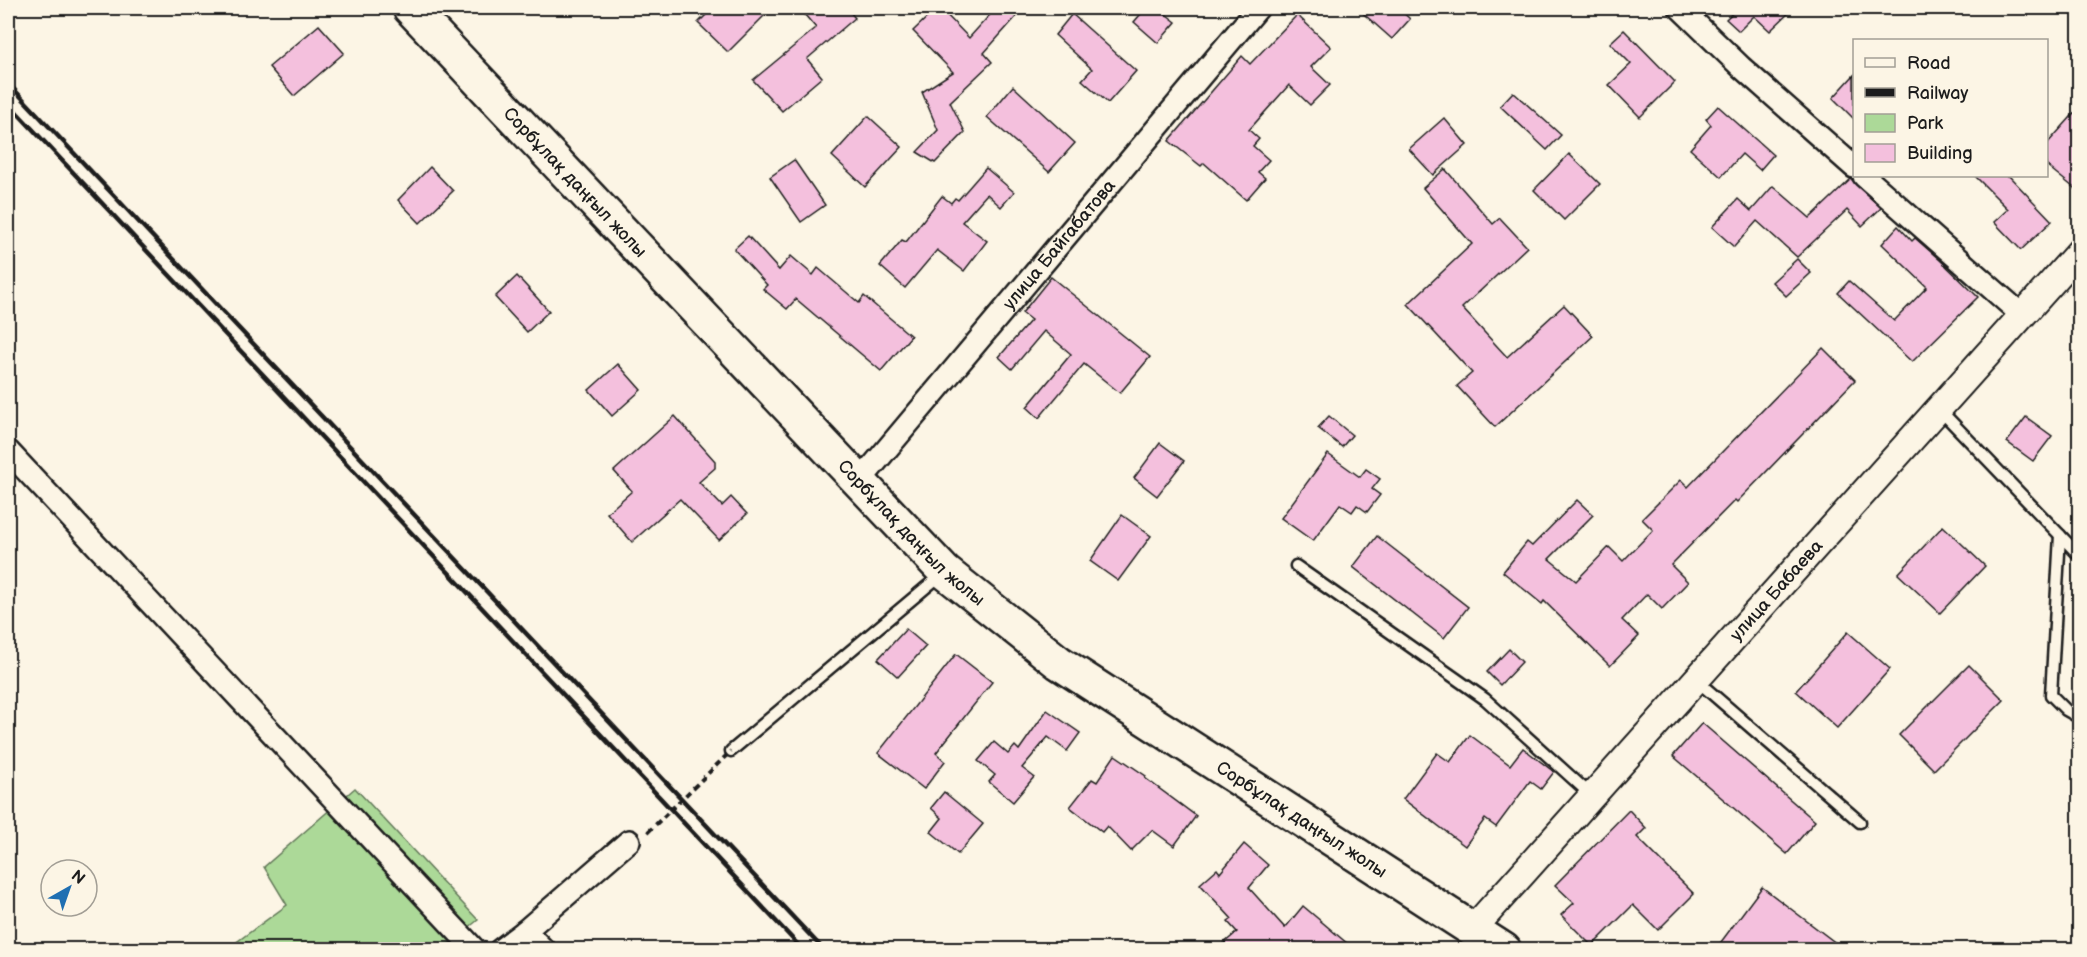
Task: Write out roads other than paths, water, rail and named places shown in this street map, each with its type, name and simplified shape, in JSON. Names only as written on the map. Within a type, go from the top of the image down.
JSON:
[{"type":"main road","name":"Сорбұлақ даңғыл жолы","points":[[416,10],[945,572],[1058,662],[1504,950]]},
{"type":"street","name":"улица Байгабатова","points":[[860,481],[1258,8]]},
{"type":"street","points":[[1680,8],[1741,67],[1853,166]]},
{"type":"street","points":[[1865,177],[2023,316]]},
{"type":"street","name":"улица Бабаева","points":[[1472,930],[2079,251]]},
{"type":"street","points":[[8,451],[475,950]]},
{"type":"street","points":[[500,950],[629,841]]},
{"type":"street","points":[[525,931],[544,950]]},
{"type":"lane","points":[[1939,409],[2079,556]]},
{"type":"lane","points":[[2060,535],[2051,695],[2066,710],[2079,718]]},
{"type":"lane","points":[[1296,566],[1485,699],[1591,795]]},
{"type":"lane","points":[[731,751],[945,572]]},
{"type":"lane","points":[[1695,679],[1860,822]]},
{"type":"railway","points":[[8,83],[824,950]]},
{"type":"railway","points":[[8,103],[803,950]]}]
